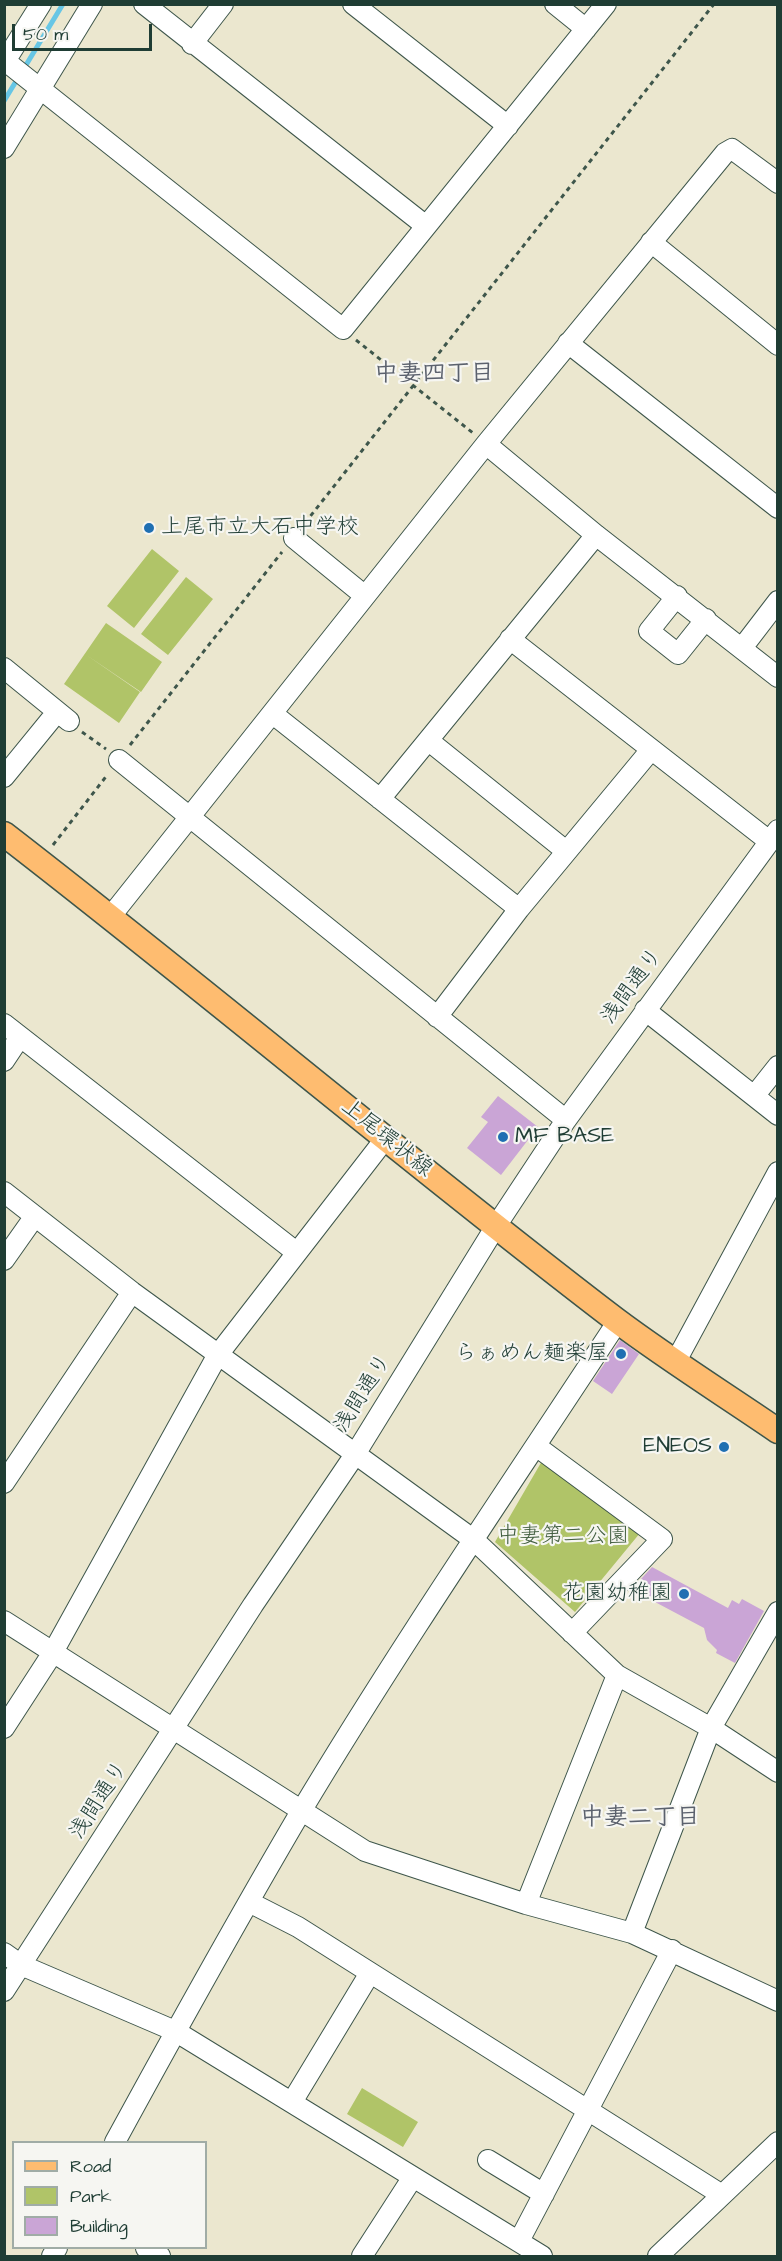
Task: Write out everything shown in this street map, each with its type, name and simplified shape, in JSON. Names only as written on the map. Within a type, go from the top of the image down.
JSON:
[{"type":"main road","name":"上尾環状線","points":[[4,834],[111,916],[385,1139],[618,1321],[777,1431]]},
{"type":"street","points":[[41,4],[5,61],[343,329],[606,4]]},
{"type":"street","points":[[4,148],[92,4]]},
{"type":"street","points":[[144,4],[426,226]]},
{"type":"street","points":[[192,44],[223,4]]},
{"type":"street","points":[[353,4],[508,126]]},
{"type":"street","points":[[555,4],[586,29]]},
{"type":"street","points":[[111,916],[486,444],[724,153],[732,149],[777,183]]},
{"type":"street","points":[[651,242],[777,345]]},
{"type":"street","points":[[568,343],[777,508]]},
{"type":"street","points":[[486,444],[596,535],[777,676]]},
{"type":"street","points":[[380,799],[596,535]]},
{"type":"street","points":[[294,538],[365,596]]},
{"type":"street","points":[[677,596],[649,631],[678,654],[706,619]]},
{"type":"street","points":[[742,648],[777,601]]},
{"type":"street","points":[[510,639],[650,750],[773,836]]},
{"type":"street","points":[[4,668],[63,717],[4,777]]},
{"type":"street","points":[[273,714],[519,909]]},
{"type":"street","points":[[429,741],[566,851]]},
{"type":"street","points":[[437,1017],[519,909],[650,750]]},
{"type":"street","points":[[119,760],[566,1120]]},
{"type":"street","name":"浅間通り","points":[[4,1991],[253,1605],[354,1456],[496,1226],[566,1120],[773,836]]},
{"type":"street","points":[[645,1010],[755,1095],[777,1115]]},
{"type":"street","points":[[4,1024],[296,1252]]},
{"type":"street","points":[[4,1061],[20,1037]]},
{"type":"street","points":[[755,1095],[777,1066]]},
{"type":"street","points":[[4,1728],[52,1654],[217,1356],[385,1139]]},
{"type":"street","points":[[676,1361],[777,1172]]},
{"type":"street","points":[[4,1191],[217,1356],[474,1540],[616,1675],[711,1728],[777,1772]]},
{"type":"street","points":[[4,1260],[35,1216]]},
{"type":"street","points":[[4,1483],[132,1292]]},
{"type":"street","points":[[116,2141],[175,2031],[301,1813],[474,1540],[618,1321]]},
{"type":"street","points":[[536,1446],[662,1539],[572,1633]]},
{"type":"street","points":[[633,1933],[711,1728],[777,1612]]},
{"type":"street","points":[[4,1621],[301,1813],[365,1851],[526,1904],[633,1933],[777,2001]]},
{"type":"street","points":[[526,1904],[616,1675]]},
{"type":"street","points":[[249,1902],[298,1927],[722,2195]]},
{"type":"street","points":[[519,2241],[672,1950]]},
{"type":"street","points":[[4,1953],[21,1965],[175,2031],[542,2256]]},
{"type":"street","points":[[292,2102],[370,1973]]},
{"type":"street","points":[[658,2256],[777,2142]]},
{"type":"street","points":[[488,2160],[544,2194]]},
{"type":"street","points":[[362,2256],[413,2177]]},
{"type":"path","points":[[47,852],[714,4]]},
{"type":"path","points":[[343,329],[486,444]]},
{"type":"path","points":[[63,717],[119,760]]},
{"type":"green space","points":[[152,549],[179,571],[134,628],[107,606]]},
{"type":"green space","points":[[186,577],[213,599],[168,655],[141,634]]},
{"type":"green space","points":[[106,623],[162,662],[141,692],[85,654],[140,692],[119,723],[64,684]]},
{"type":"green space","name":"中妻第二公園","points":[[542,1461],[640,1533],[575,1612],[495,1542]]},
{"type":"green space","points":[[362,2088],[418,2122],[403,2147],[347,2114]]},
{"type":"building","points":[[498,1096],[538,1127],[501,1175],[467,1148],[488,1122],[481,1117]]},
{"type":"building","points":[[620,1340],[639,1354],[612,1394],[593,1381]]},
{"type":"building","points":[[652,1567],[728,1608],[732,1600],[739,1604],[742,1599],[764,1611],[735,1663],[716,1653],[717,1650],[707,1640],[704,1628],[640,1594],[647,1582],[641,1579]]},
{"type":"waterway","points":[[23,70],[63,4]]},
{"type":"waterway","points":[[4,101],[18,78]]},
{"type":"place","name":"上尾市立大石中学校","points":[[149,528]]},
{"type":"place","name":"MF BASE","points":[[503,1137]]},
{"type":"place","name":"らぁめん麺楽屋","points":[[621,1354]]},
{"type":"place","name":"ENEOS","points":[[724,1447]]},
{"type":"place","name":"花園幼稚園","points":[[684,1594]]},
{"type":"district","name":"中妻四丁目","points":[[434,375]]},
{"type":"district","name":"中妻二丁目","points":[[640,1819]]}]
